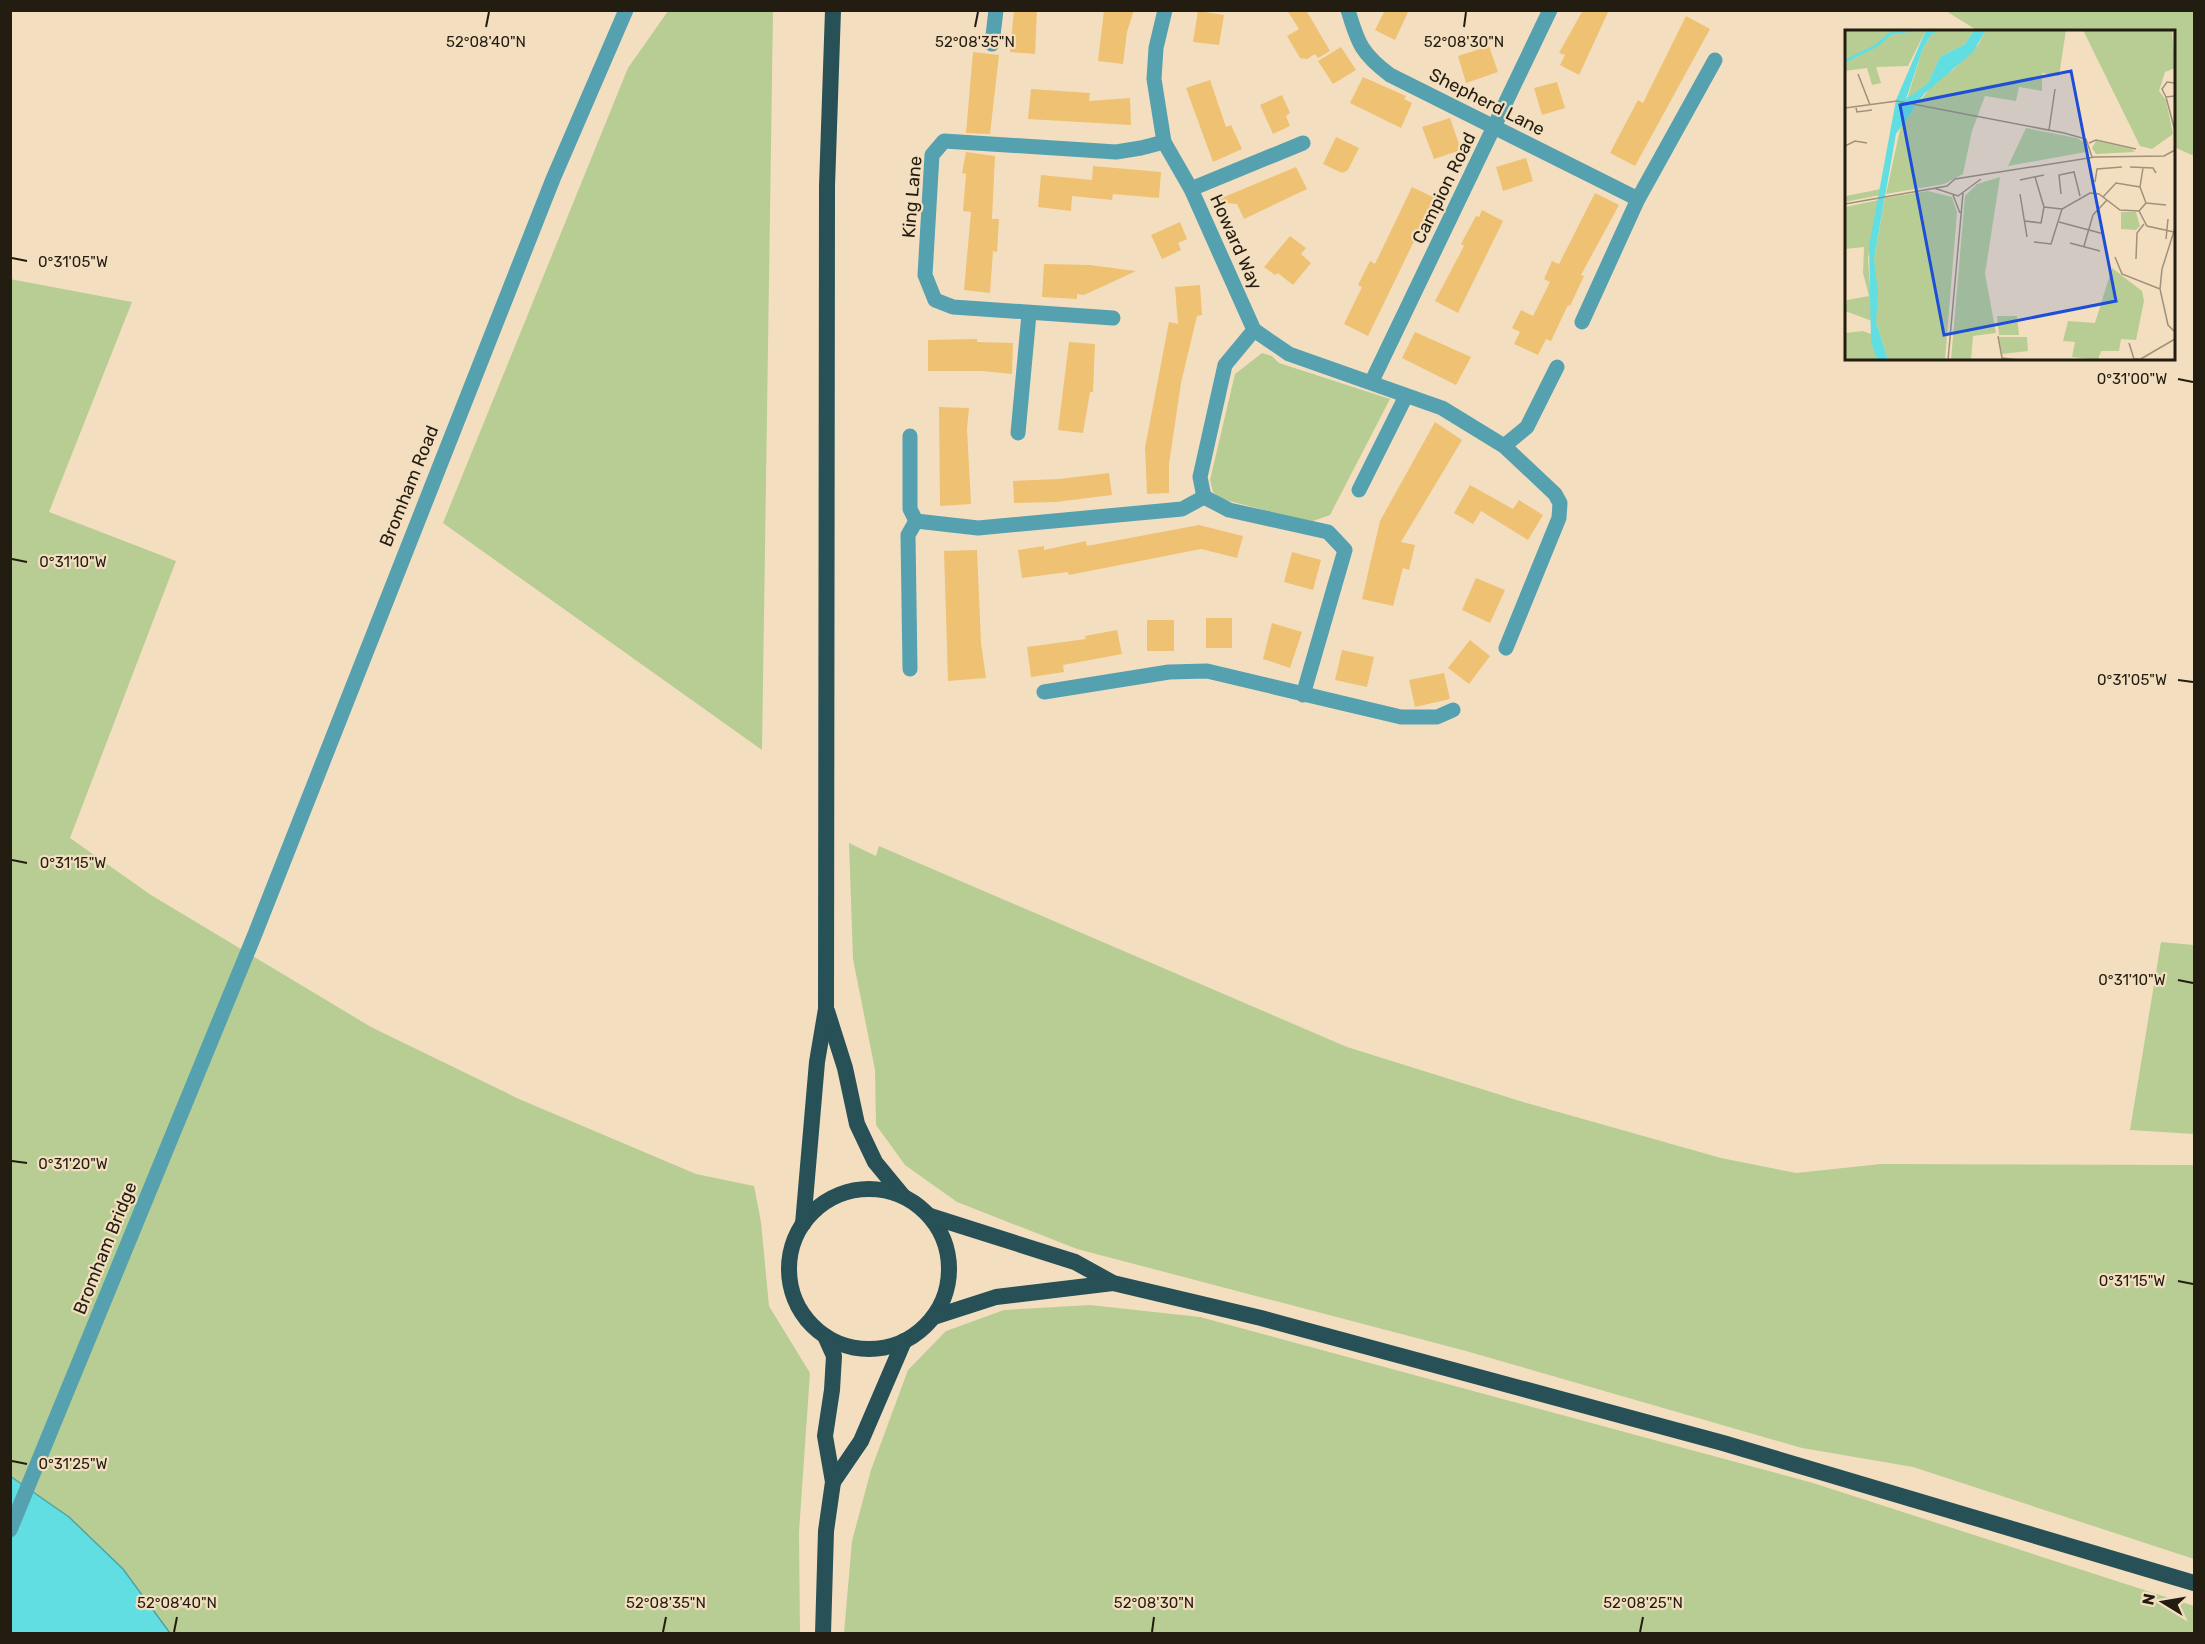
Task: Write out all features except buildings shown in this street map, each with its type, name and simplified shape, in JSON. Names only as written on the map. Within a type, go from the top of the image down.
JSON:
[{"type":"highway","points":[[833,10],[827,186],[826,1009],[817,1062],[803,1224],[791,1253],[791,1285],[797,1305],[809,1322],[825,1336],[850,1347],[878,1349],[904,1341],[934,1317],[996,1297],[1113,1283]]},
{"type":"highway","points":[[826,1009],[845,1068],[857,1124],[875,1162],[903,1196],[930,1216],[1075,1262],[1113,1283],[1261,1318],[1723,1443],[2194,1583]]},
{"type":"highway","points":[[803,1224],[818,1207],[837,1195],[859,1189],[881,1189],[903,1196]]},
{"type":"highway","points":[[930,1216],[944,1239],[949,1266],[946,1293],[934,1317]]},
{"type":"highway","points":[[823,1634],[826,1531],[833,1482],[825,1436],[834,1356],[825,1336]]},
{"type":"highway","points":[[833,1482],[861,1441],[904,1341]]},
{"type":"street","name":"Bromham Road","points":[[236,980],[548,190],[614,33],[626,10]]},
{"type":"street","points":[[992,44],[996,10]]},
{"type":"street","name":"Howard Way","points":[[1165,10],[1156,48],[1154,79],[1164,142],[1191,189],[1254,330]]},
{"type":"street","name":"Shepherd Lane","points":[[1348,10],[1356,36],[1367,58],[1390,75],[1638,199]]},
{"type":"street","name":"Campion Road","points":[[1372,381],[1550,10]]},
{"type":"street","points":[[1582,322],[1638,199],[1715,60]]},
{"type":"street","name":"King Lane","points":[[1113,318],[953,307],[935,300],[926,275],[932,155],[944,141],[1116,152],[1164,142]]},
{"type":"street","points":[[1191,189],[1303,143]]},
{"type":"street","points":[[1018,433],[1029,314]]},
{"type":"street","points":[[1204,497],[1200,477],[1225,365],[1254,330],[1290,354],[1372,381],[1442,408],[1504,446],[1555,494],[1560,503],[1559,518],[1506,648]]},
{"type":"street","points":[[1504,446],[1527,427],[1557,367]]},
{"type":"street","points":[[1359,490],[1406,396]]},
{"type":"street","points":[[910,436],[910,509],[916,521]]},
{"type":"street","points":[[916,521],[978,528],[1182,509],[1204,497]]},
{"type":"street","points":[[1204,497],[1229,510],[1328,532],[1345,550],[1303,695]]},
{"type":"street","points":[[910,669],[908,535],[916,521]]},
{"type":"street","points":[[1044,692],[1169,672],[1207,671],[1401,717],[1437,717],[1453,710]]},
{"type":"street","name":"Bromham Bridge","points":[[10,1530],[236,980]]},
{"type":"green space","points":[[668,11],[773,12],[762,750],[443,523],[628,68]]},
{"type":"green space","points":[[1946,11],[2194,11],[2194,156],[2175,147],[2175,30],[1976,30]]},
{"type":"green space","points":[[10,279],[132,302],[49,512],[176,561],[70,838],[151,895],[371,1027],[519,1099],[696,1174],[754,1186],[761,1222],[769,1306],[810,1373],[799,1532],[800,1633],[170,1633],[123,1569],[69,1517],[11,1476]]},
{"type":"green space","points":[[1262,353],[1272,356],[1279,363],[1390,399],[1330,515],[1313,521],[1300,519],[1221,499],[1213,492],[1210,480],[1235,374]]},
{"type":"green space","points":[[849,843],[876,856],[879,846],[1347,1047],[1520,1101],[1721,1158],[1796,1173],[1881,1164],[2194,1165],[2194,1559],[1913,1467],[1802,1448],[1466,1351],[1077,1249],[957,1202],[905,1165],[876,1125],[875,1070],[853,959]]},
{"type":"green space","points":[[2161,942],[2194,945],[2194,1134],[2130,1130]]},
{"type":"green space","points":[[1090,1305],[1200,1317],[1813,1483],[2194,1606],[2194,1633],[844,1633],[852,1541],[871,1470],[908,1370],[946,1331],[1004,1310]]},
{"type":"water","points":[[10,1476],[69,1517],[123,1569],[170,1633],[11,1633]]}]
